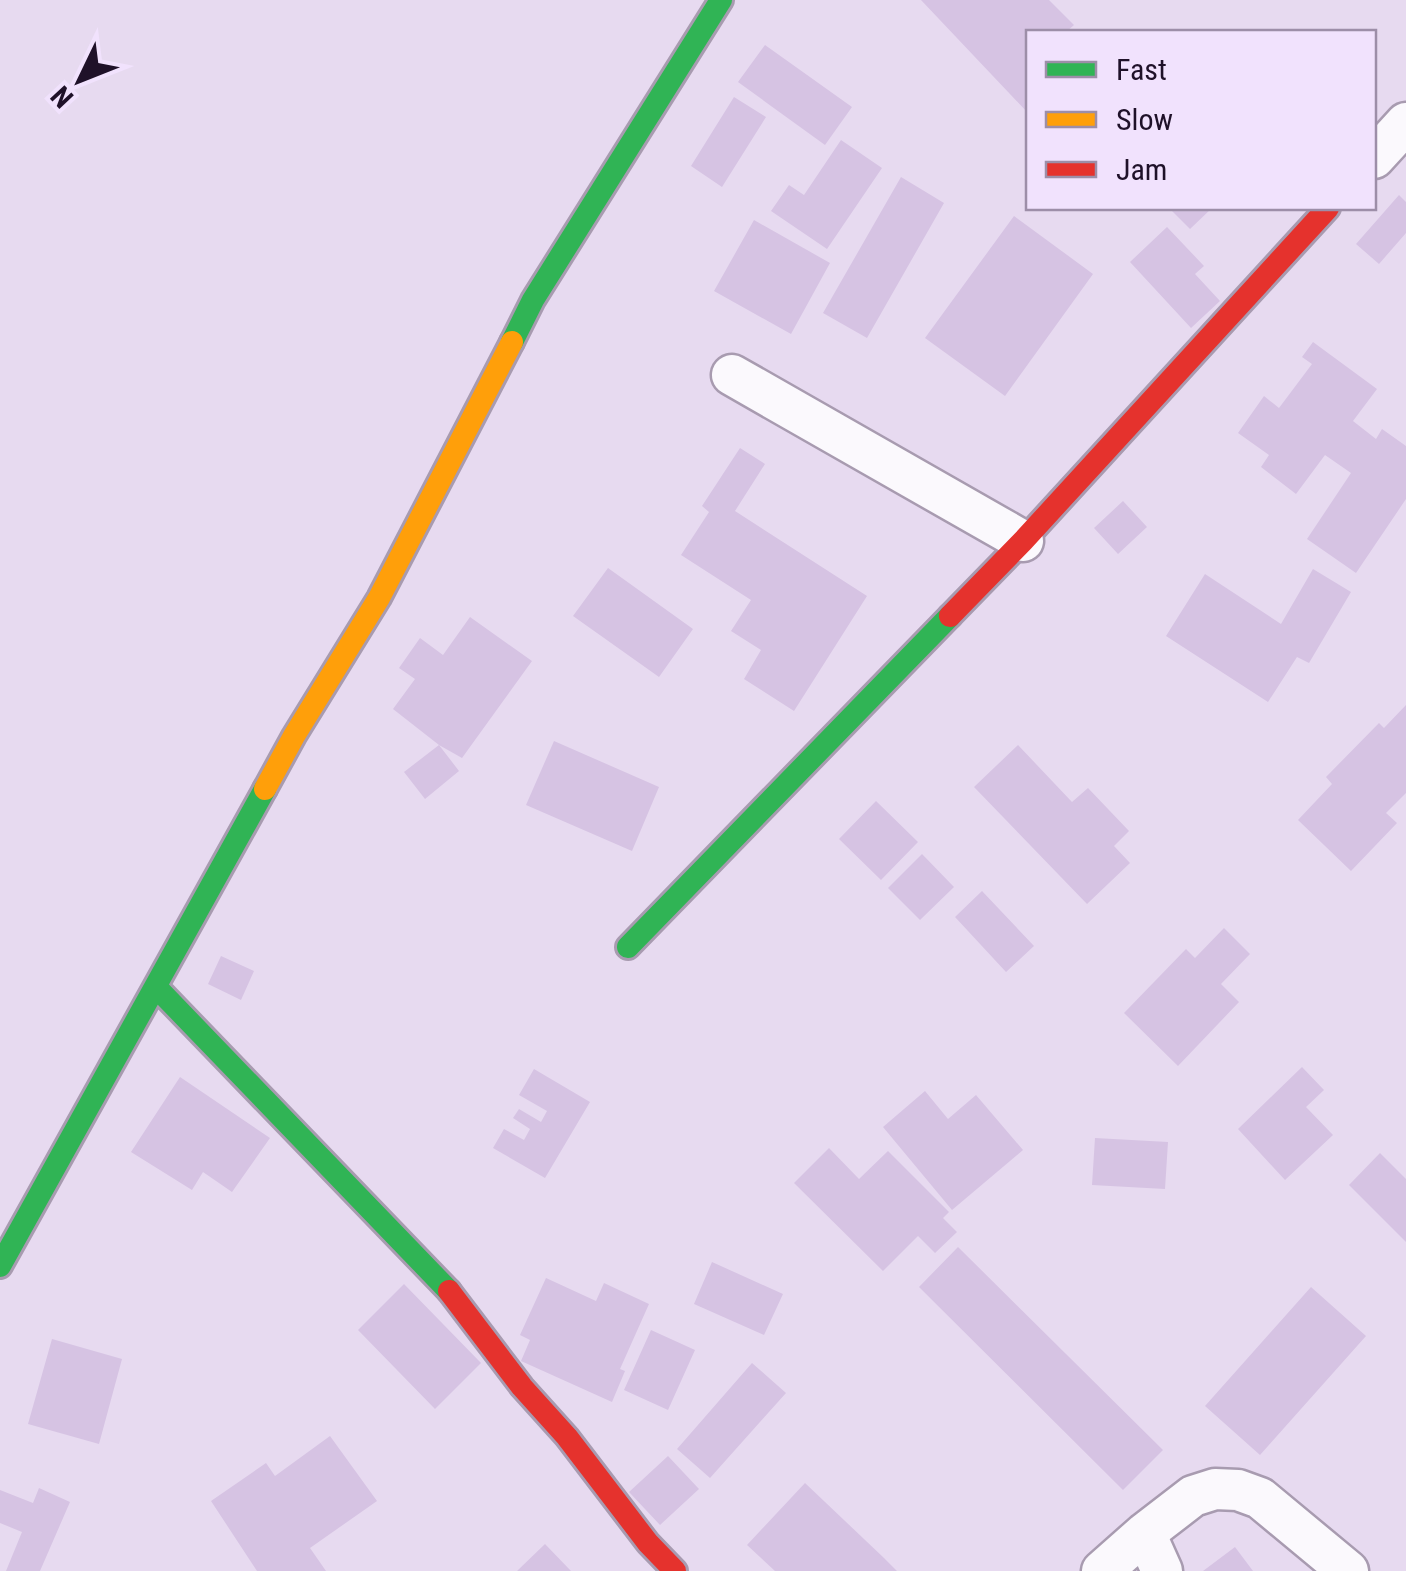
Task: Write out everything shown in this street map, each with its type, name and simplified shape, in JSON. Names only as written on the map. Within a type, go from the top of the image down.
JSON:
[{"type":"street","points":[[0,1266],[294,736],[379,598],[533,300],[721,0]]},
{"type":"street","points":[[1376,156],[1406,123]]},
{"type":"street","points":[[628,948],[1023,541],[1326,210]]},
{"type":"street","points":[[732,375],[1023,541]]},
{"type":"street","points":[[156,988],[456,1298],[522,1387],[567,1436],[648,1543],[675,1571]]},
{"type":"street","points":[[1102,1571],[1192,1496],[1215,1489],[1238,1490],[1260,1498],[1348,1571]]},
{"type":"street","points":[[1145,1533],[1162,1571]]},
{"type":"building","points":[[921,0],[1049,0],[1074,25],[1068,30],[1026,30],[1026,111]]},
{"type":"building","points":[[765,45],[852,107],[825,145],[738,82]]},
{"type":"building","points":[[734,97],[766,117],[722,187],[691,166]]},
{"type":"building","points":[[841,140],[882,168],[827,249],[771,211],[789,185],[804,195]]},
{"type":"building","points":[[901,177],[944,203],[867,338],[823,313]]},
{"type":"building","points":[[1399,195],[1406,202],[1406,233],[1379,264],[1356,244]]},
{"type":"building","points":[[1171,210],[1210,210],[1190,229]]},
{"type":"building","points":[[1014,216],[1093,274],[1005,396],[925,338]]},
{"type":"building","points":[[754,220],[830,263],[791,334],[714,291]]},
{"type":"building","points":[[1167,227],[1204,266],[1195,274],[1220,301],[1191,328],[1130,262]]},
{"type":"building","points":[[1313,342],[1377,389],[1353,421],[1376,439],[1382,429],[1406,446],[1406,499],[1356,573],[1307,539],[1351,473],[1325,455],[1296,494],[1261,467],[1269,455],[1238,433],[1264,396],[1279,408],[1312,364],[1302,357]]},
{"type":"building","points":[[740,448],[765,464],[735,511],[867,596],[794,711],[744,679],[761,650],[731,631],[751,600],[681,555],[709,512],[702,506]]},
{"type":"building","points":[[1123,501],[1147,527],[1118,554],[1094,528]]},
{"type":"building","points":[[608,568],[693,629],[659,677],[573,616]]},
{"type":"building","points":[[1313,569],[1351,592],[1309,663],[1297,657],[1268,702],[1166,636],[1205,574],[1281,624]]},
{"type":"building","points":[[470,617],[532,661],[462,758],[393,709],[415,679],[399,668],[420,638],[443,655]]},
{"type":"building","points":[[1406,705],[1406,793],[1386,813],[1397,823],[1351,871],[1298,820],[1332,784],[1326,777],[1379,723],[1384,728]]},
{"type":"building","points":[[554,741],[659,787],[632,851],[526,805]]},
{"type":"building","points":[[439,745],[459,771],[425,799],[404,772]]},
{"type":"building","points":[[1018,745],[1072,802],[1088,788],[1129,831],[1114,846],[1130,863],[1087,904],[974,787]]},
{"type":"building","points":[[876,801],[918,842],[881,880],[839,839]]},
{"type":"building","points":[[922,854],[954,887],[920,920],[888,888]]},
{"type":"building","points":[[982,891],[1034,946],[1006,972],[955,917]]},
{"type":"building","points":[[1224,928],[1250,954],[1221,984],[1239,1002],[1178,1066],[1124,1013],[1186,949],[1195,958]]},
{"type":"building","points":[[221,956],[254,971],[241,1000],[208,984]]},
{"type":"building","points":[[1302,1067],[1324,1090],[1306,1107],[1333,1135],[1285,1180],[1238,1129]]},
{"type":"building","points":[[534,1069],[590,1102],[545,1178],[493,1148],[504,1129],[524,1140],[530,1129],[513,1118],[519,1109],[541,1122],[547,1111],[519,1095]]},
{"type":"building","points":[[180,1077],[270,1138],[232,1192],[203,1172],[192,1190],[131,1152]]},
{"type":"building","points":[[925,1091],[948,1119],[976,1095],[1023,1150],[952,1210],[883,1127]]},
{"type":"building","points":[[1095,1138],[1168,1142],[1165,1189],[1092,1185]]},
{"type":"building","points":[[829,1148],[859,1179],[888,1151],[949,1212],[943,1218],[957,1232],[935,1253],[918,1236],[883,1271],[794,1183]]},
{"type":"building","points":[[1380,1153],[1406,1179],[1406,1242],[1349,1185]]},
{"type":"building","points":[[958,1247],[1163,1450],[1123,1490],[919,1287]]},
{"type":"building","points":[[712,1262],[783,1294],[764,1335],[694,1304]]},
{"type":"building","points":[[546,1278],[596,1301],[604,1283],[649,1304],[620,1369],[625,1371],[612,1402],[521,1361],[530,1340],[520,1335]]},
{"type":"building","points":[[404,1284],[481,1363],[435,1409],[358,1330]]},
{"type":"building","points":[[1311,1287],[1366,1336],[1260,1455],[1205,1406]]},
{"type":"building","points":[[651,1330],[695,1350],[668,1410],[624,1390]]},
{"type":"building","points":[[52,1339],[122,1359],[99,1444],[28,1424]]},
{"type":"building","points":[[752,1363],[786,1393],[710,1478],[677,1449]]},
{"type":"building","points":[[330,1436],[377,1501],[310,1548],[326,1571],[257,1571],[211,1501],[266,1463],[275,1476]]},
{"type":"building","points":[[668,1456],[699,1489],[660,1525],[629,1492]]},
{"type":"building","points":[[805,1483],[897,1571],[775,1571],[747,1545]]},
{"type":"building","points":[[39,1488],[70,1502],[40,1571],[6,1571],[22,1532],[0,1523],[0,1490],[33,1503]]},
{"type":"building","points":[[545,1544],[571,1571],[517,1571]]},
{"type":"building","points":[[1235,1547],[1253,1571],[1203,1571]]},
{"type":"traffic: fast","points":[[512,342],[533,300],[721,0]]},
{"type":"traffic: fast","points":[[628,947],[950,616]]},
{"type":"traffic: fast","points":[[0,1266],[265,789]]},
{"type":"traffic: fast","points":[[157,988],[449,1291]]},
{"type":"traffic: slow","points":[[265,789],[379,598],[512,342]]},
{"type":"traffic: jam","points":[[950,616],[1326,210]]},
{"type":"traffic: jam","points":[[449,1291],[522,1387],[675,1571]]}]
